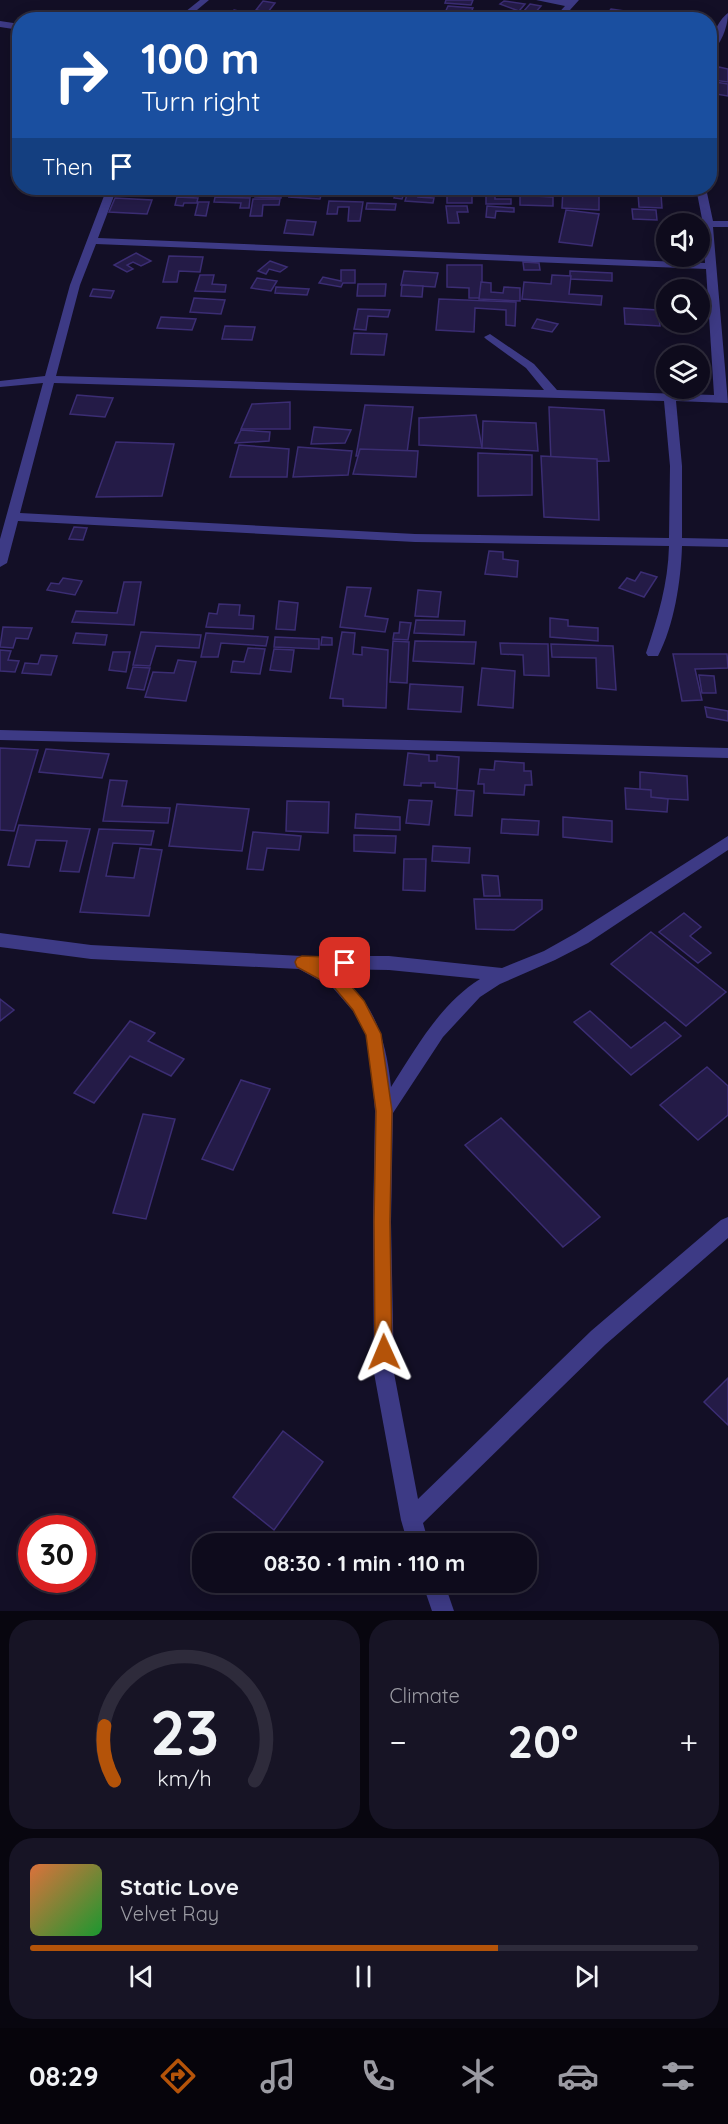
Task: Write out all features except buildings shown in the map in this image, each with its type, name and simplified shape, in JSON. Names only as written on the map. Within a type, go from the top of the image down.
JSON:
[{"type":"street","points":[[189,12],[205,0]]},
{"type":"street","points":[[540,0],[573,2]]},
{"type":"street","points":[[717,37],[727,20]]},
{"type":"street","points":[[0,563],[60,338],[90,241],[109,195]]},
{"type":"street","points":[[702,195],[706,213]]},
{"type":"street","points":[[710,224],[728,224]]},
{"type":"street","points":[[90,241],[711,266]]},
{"type":"street","points":[[710,252],[713,305],[724,398]]},
{"type":"street","points":[[713,305],[728,306]]},
{"type":"street","points":[[490,337],[530,366],[553,393]]},
{"type":"street","points":[[0,384],[50,379],[656,397]]},
{"type":"street","points":[[653,653],[669,603],[675,570],[676,466],[670,399]]},
{"type":"street","points":[[13,517],[415,538],[728,543]]},
{"type":"street","points":[[0,735],[728,753]]},
{"type":"street","points":[[384,1111],[454,1011],[475,991],[504,975],[558,952],[600,928],[728,842]]},
{"type":"street","points":[[0,940],[91,952],[302,962],[389,963],[504,975]]},
{"type":"street","points":[[302,962],[339,983],[358,1006],[374,1034],[384,1111],[382,1222],[384,1373],[415,1533]]},
{"type":"street","points":[[411,1520],[598,1338],[728,1226]]},
{"type":"street","points":[[437,1593],[443,1611]]},
{"type":"route","points":[[345,963],[302,962],[339,983],[358,1006],[374,1034],[384,1111],[382,1222],[384,1352]]}]
